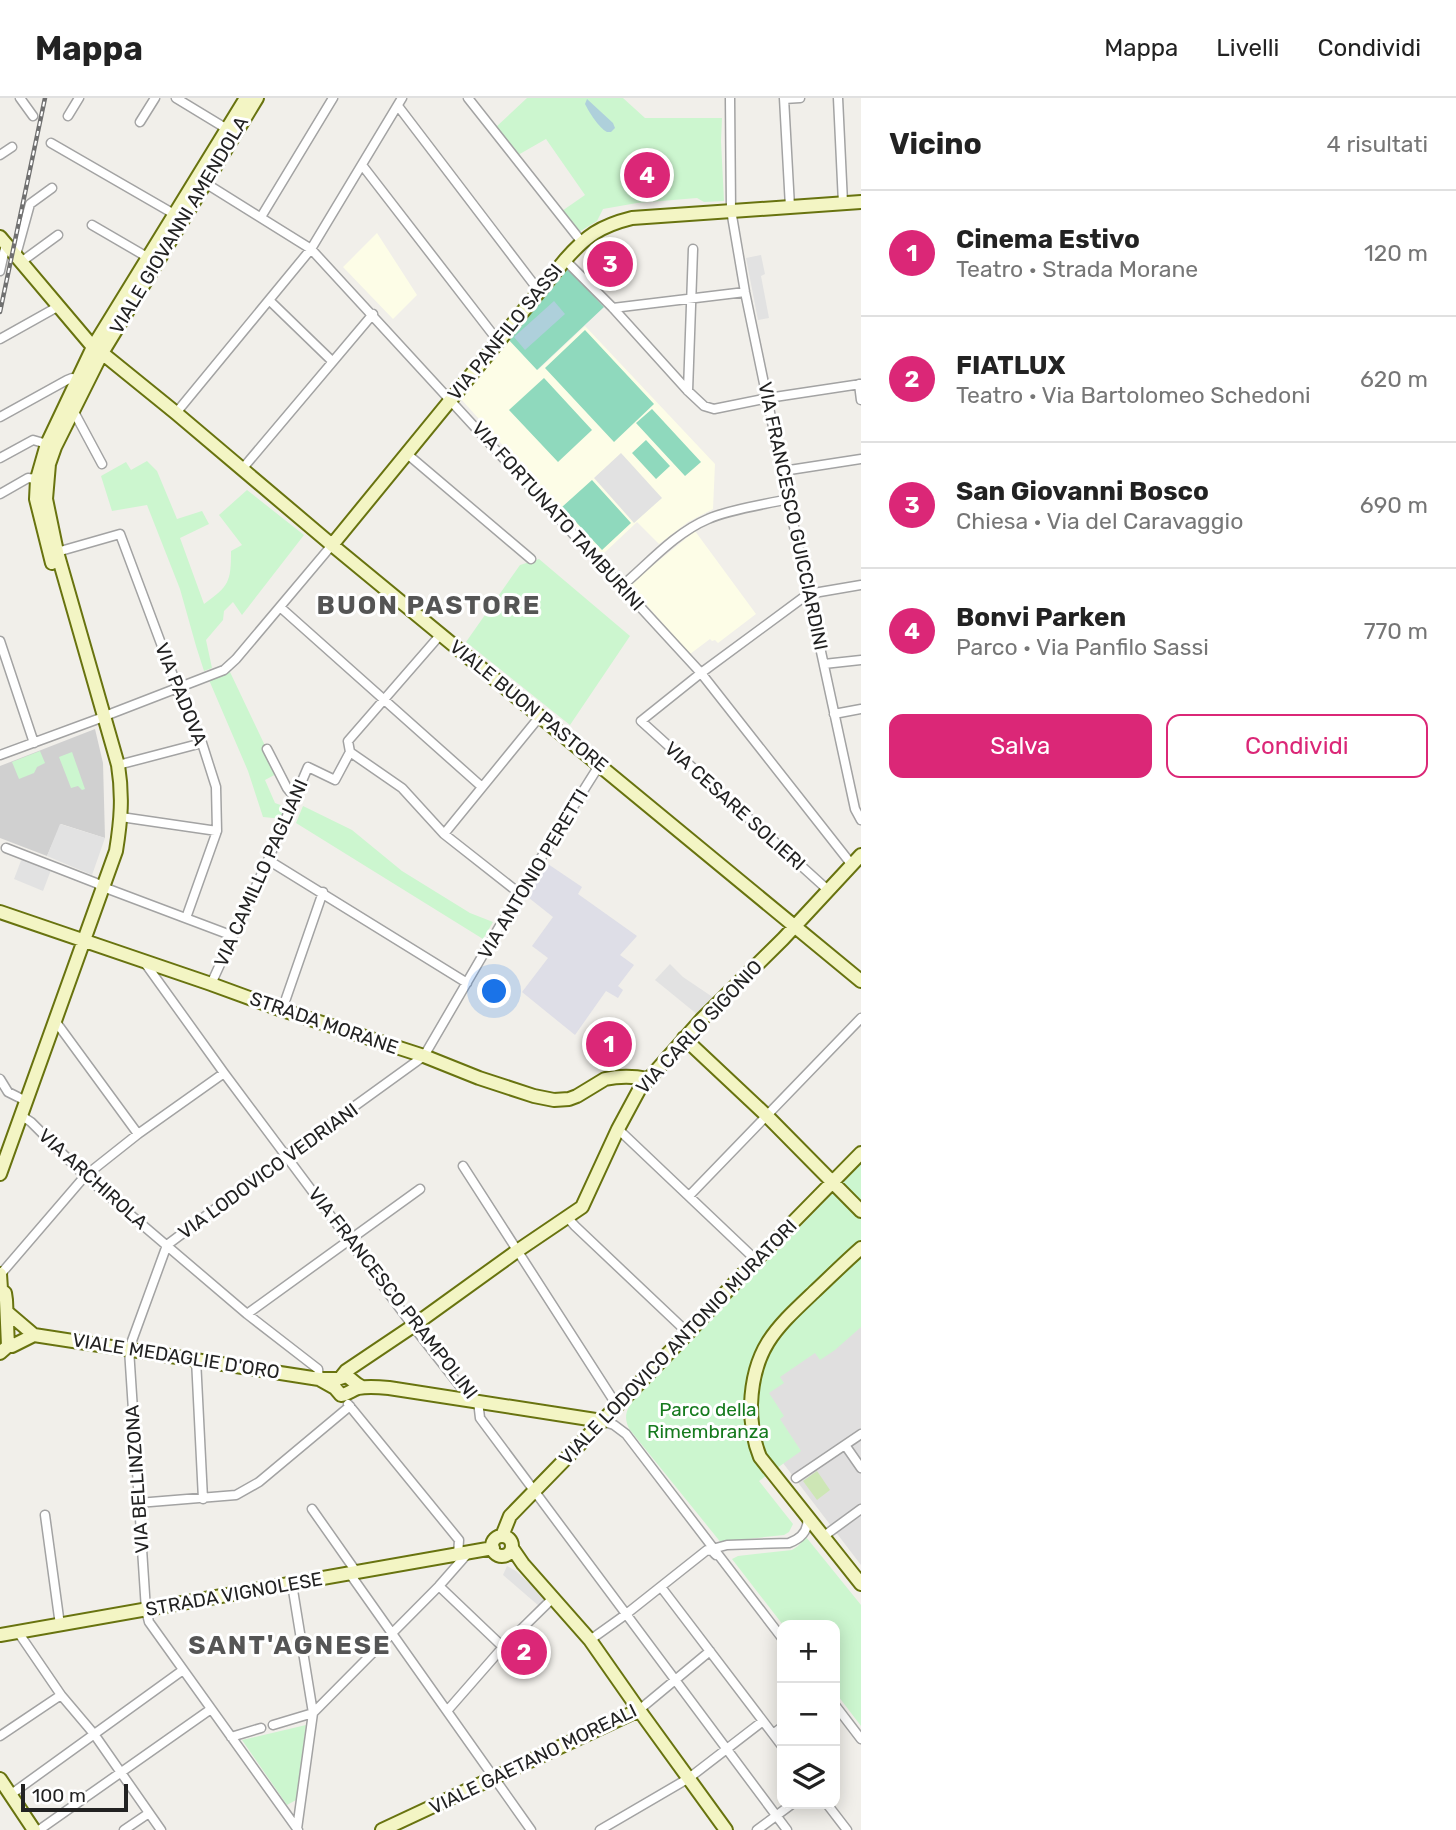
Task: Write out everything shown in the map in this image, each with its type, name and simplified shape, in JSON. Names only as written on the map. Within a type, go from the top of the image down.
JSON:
[{"type":"street","points":[[20,98],[33,116]]},
{"type":"street","points":[[68,116],[79,98]]},
{"type":"street","points":[[140,122],[155,98]]},
{"type":"street","points":[[176,98],[227,129]]},
{"type":"street","name":"VIALE GIOVANNI AMENDOLA","points":[[97,350],[107,324],[174,214],[201,180],[246,98]]},
{"type":"street","name":"VIALE GIOVANNI AMENDOLA","points":[[97,350],[201,180],[257,98]]},
{"type":"street","points":[[261,217],[333,98]]},
{"type":"street","points":[[468,98],[581,241]]},
{"type":"street","name":"VIA FRANCESCO GUICCIARDINI","points":[[730,98],[731,210],[745,292],[834,714],[855,809],[861,820]]},
{"type":"street","points":[[790,207],[784,99],[800,98]]},
{"type":"street","points":[[838,98],[843,203]]},
{"type":"street","points":[[176,413],[311,249],[400,102],[539,291]]},
{"type":"street","points":[[51,143],[174,214]]},
{"type":"street","points":[[0,155],[12,147]]},
{"type":"street","points":[[362,165],[498,341]]},
{"type":"street","name":"VIA FORTUNATO TAMBURINI","points":[[201,180],[311,249],[701,673],[856,860]]},
{"type":"street","points":[[19,258],[30,204],[52,188]]},
{"type":"street","name":"VIA PANFILO SASSI","points":[[332,545],[581,241],[604,226],[632,218],[861,202]]},
{"type":"street","points":[[92,225],[147,257]]},
{"type":"street","points":[[19,258],[58,235]]},
{"type":"street","points":[[0,271],[3,240]]},
{"type":"street","name":"VIALE BUON PASTORE","points":[[3,240],[97,350],[861,981]]},
{"type":"street","points":[[688,391],[693,249]]},
{"type":"street","points":[[565,260],[701,404],[713,409],[860,384],[861,400]]},
{"type":"street","points":[[613,308],[745,292]]},
{"type":"street","points":[[269,300],[332,361]]},
{"type":"street","points":[[0,339],[59,306]]},
{"type":"street","points":[[243,468],[373,314]]},
{"type":"street","points":[[85,336],[107,324]]},
{"type":"street","points":[[0,1174],[100,885],[118,817],[114,766],[36,499],[51,445],[77,380],[97,350]]},
{"type":"street","points":[[51,445],[73,410],[97,350]]},
{"type":"street","points":[[0,416],[67,380],[77,380]]},
{"type":"street","points":[[73,410],[102,464]]},
{"type":"street","points":[[0,458],[33,440],[51,445]]},
{"type":"street","points":[[407,453],[531,559]]},
{"type":"street","points":[[783,471],[861,459]]},
{"type":"street","points":[[0,494],[28,478],[42,479]]},
{"type":"street","points":[[622,586],[678,537],[699,523],[716,515],[788,499]]},
{"type":"street","name":"VIA PADOVA","points":[[53,553],[120,534],[178,689],[202,743],[216,787],[218,831],[186,918]]},
{"type":"street","points":[[0,755],[224,670],[332,545]]},
{"type":"street","points":[[701,673],[808,594],[861,585]]},
{"type":"street","points":[[280,607],[482,787]]},
{"type":"street","name":"VIA CAMILLO PAGLIANI","points":[[211,984],[308,766],[335,780],[350,752],[348,741],[441,634]]},
{"type":"street","points":[[0,641],[34,743]]},
{"type":"street","points":[[824,664],[861,660]]},
{"type":"street","name":"VIA CESARE SOLIERI","points":[[701,673],[641,721],[829,891]]},
{"type":"street","points":[[834,714],[861,709]]},
{"type":"street","points":[[443,834],[541,715]]},
{"type":"street","points":[[114,766],[202,743]]},
{"type":"street","points":[[267,749],[295,798]]},
{"type":"street","points":[[350,752],[402,788],[443,834],[519,893]]},
{"type":"street","name":"VIA ANTONIO PERETTI","points":[[424,1056],[519,893],[600,764]]},
{"type":"street","points":[[118,817],[218,831]]},
{"type":"street","points":[[6,848],[233,936]]},
{"type":"street","points":[[268,860],[467,983]]},
{"type":"street","name":"VIA CARLO SIGONIO","points":[[347,1387],[346,1371],[582,1207],[631,1102],[648,1079],[684,1038],[783,939],[856,860]]},
{"type":"street","points":[[282,1010],[323,892]]},
{"type":"street","name":"STRADA MORANE","points":[[0,912],[282,1010],[424,1056],[534,1097],[563,1100],[577,1096],[605,1079],[648,1079]]},
{"type":"street","name":"VIA FRANCESCO PRAMPOLINI","points":[[144,961],[413,1326],[460,1386],[478,1401],[480,1418],[787,1830]]},
{"type":"street","points":[[689,1195],[861,1018]]},
{"type":"street","points":[[0,1156],[20,1098],[52,1021]]},
{"type":"street","points":[[52,1021],[138,1134]]},
{"type":"street","points":[[684,1038],[766,1115],[861,1211]]},
{"type":"street","name":"VIA LODOVICO VEDRIANI","points":[[129,1349],[167,1245],[424,1056]]},
{"type":"street","points":[[4,1350],[7,1312],[5,1293],[0,1289],[0,1274],[85,1176],[138,1134],[224,1073]]},
{"type":"street","points":[[0,1079],[8,1092],[20,1098]]},
{"type":"street","name":"VIA ARCHIROLA","points":[[22,1116],[85,1176],[247,1314],[318,1369],[318,1379]]},
{"type":"street","points":[[618,1129],[755,1260]]},
{"type":"street","name":"VIALE LODOVICO ANTONIO MURATORI","points":[[493,1548],[494,1540],[502,1536],[510,1516],[861,1153]]},
{"type":"street","points":[[463,1167],[614,1401]]},
{"type":"street","points":[[247,1314],[420,1189]]},
{"type":"street","points":[[567,1217],[688,1333]]},
{"type":"street","points":[[861,1248],[785,1320],[769,1340],[753,1377],[751,1411],[754,1440],[761,1457],[861,1584]]},
{"type":"street","points":[[4,1350],[34,1335],[7,1312]]},
{"type":"street","name":"VIALE MEDAGLIE D'ORO","points":[[34,1335],[318,1379],[347,1387],[390,1388],[602,1421]]},
{"type":"street","name":"VIA BELLINZONA","points":[[129,1349],[146,1610]]},
{"type":"street","points":[[196,1359],[203,1499]]},
{"type":"street","points":[[138,1503],[236,1495],[259,1482],[347,1387],[459,1541],[463,1554]]},
{"type":"street","points":[[602,1421],[614,1425],[626,1434],[714,1554],[777,1632]]},
{"type":"street","points":[[796,1478],[861,1434]]},
{"type":"street","points":[[845,1445],[861,1468]]},
{"type":"street","points":[[312,1509],[392,1633],[531,1830]]},
{"type":"street","points":[[824,1536],[861,1509]]},
{"type":"street","points":[[590,1640],[661,1587],[714,1554],[716,1548],[727,1545],[793,1542],[807,1528],[805,1512]]},
{"type":"street","points":[[45,1515],[60,1625]]},
{"type":"street","points":[[502,1536],[510,1540],[508,1552]]},
{"type":"street","points":[[273,1725],[313,1713],[439,1586],[463,1554],[493,1548],[496,1554],[508,1552],[523,1564],[590,1640],[726,1830]]},
{"type":"street","name":"STRADA VIGNOLESE","points":[[0,1634],[463,1554]]},
{"type":"street","points":[[292,1584],[313,1713],[298,1829]]},
{"type":"street","points":[[439,1586],[503,1647]]},
{"type":"street","points":[[661,1587],[777,1739]]},
{"type":"street","points":[[447,1711],[503,1647],[554,1597]]},
{"type":"street","points":[[146,1610],[149,1622],[298,1829]]},
{"type":"street","points":[[18,1632],[161,1830]]},
{"type":"street","name":"VIALE GAETANO MOREALI","points":[[382,1830],[639,1710],[710,1651]]},
{"type":"street","points":[[10,1795],[183,1670]]},
{"type":"street","points":[[0,1736],[61,1695]]},
{"type":"street","points":[[39,1830],[211,1709]]},
{"type":"street","points":[[840,1712],[861,1739]]},
{"type":"street","points":[[600,1830],[689,1778],[763,1721]]},
{"type":"street","points":[[232,1737],[261,1728]]},
{"type":"street","points":[[773,1734],[777,1731]]},
{"type":"street","points":[[0,1779],[34,1830]]},
{"type":"street","points":[[757,1830],[785,1809]]},
{"type":"street","points":[[831,1809],[847,1830]]},
{"type":"street","points":[[124,1830],[149,1813]]},
{"type":"shaded area","points":[[377,233],[417,295],[393,319],[343,267]]},
{"type":"shaded area","points":[[761,255],[765,274],[761,276],[769,318],[758,320],[746,258]]},
{"type":"shaded area","points":[[585,326],[715,464],[713,509],[688,522],[659,544],[637,522],[602,555],[460,398],[508,339],[538,370]]},
{"type":"shaded area","points":[[621,453],[662,498],[634,523],[594,478]]},
{"type":"shaded area","points":[[695,531],[756,614],[718,643],[710,639],[690,654],[629,585]]},
{"type":"shaded area","points":[[95,729],[103,763],[105,838],[61,824],[47,856],[0,838],[0,766]]},
{"type":"shaded area","points":[[60,824],[105,838],[92,875],[47,856]]},
{"type":"shaded area","points":[[22,858],[51,870],[43,891],[14,879]]},
{"type":"shaded area","points":[[545,862],[582,887],[578,894],[637,936],[620,955],[634,965],[618,986],[623,990],[618,998],[606,991],[575,1035],[522,992],[548,958],[532,946],[553,917],[524,894]]},
{"type":"shaded area","points":[[670,964],[683,977],[714,998],[698,1015],[655,980]]},
{"type":"shaded area","points":[[861,1323],[861,1565],[783,1463],[800,1450],[779,1419],[768,1393],[778,1376]]},
{"type":"shaded area","points":[[507,1566],[545,1598],[539,1606],[503,1575]]},
{"type":"green space","points":[[527,98],[623,98],[645,118],[722,118],[724,201],[704,202],[697,198],[603,209],[597,221],[579,232],[562,211],[585,195],[546,139],[518,155],[496,127]]},
{"type":"green space","points":[[568,269],[604,307],[537,370],[508,339]]},
{"type":"green space","points":[[585,330],[654,404],[614,442],[545,368]]},
{"type":"green space","points":[[544,378],[592,430],[558,462],[509,410]]},
{"type":"green space","points":[[652,409],[701,462],[685,476],[636,423]]},
{"type":"green space","points":[[646,440],[670,466],[656,479],[632,453]]},
{"type":"green space","points":[[147,461],[157,471],[177,519],[202,511],[209,524],[180,538],[204,604],[224,587],[229,577],[231,551],[242,545],[219,515],[247,490],[304,535],[242,615],[233,602],[224,611],[223,620],[206,640],[212,668],[204,671],[180,589],[147,505],[112,511],[101,476],[126,462],[131,470]]},
{"type":"green space","points":[[592,480],[631,523],[602,550],[562,507]]},
{"type":"green space","points":[[539,559],[630,636],[570,725],[466,642],[520,565]]},
{"type":"green space","points":[[230,672],[278,773],[265,780],[275,803],[286,807],[284,819],[263,817],[248,771],[209,680]]},
{"type":"green space","points":[[40,751],[45,763],[37,767],[34,773],[19,779],[12,762]]},
{"type":"green space","points":[[72,752],[85,789],[82,790],[78,786],[71,788],[59,757]]},
{"type":"green space","points":[[303,806],[352,830],[402,871],[470,913],[493,922],[483,939],[296,823]]},
{"type":"green space","name":"Parco della Rimembranza","points":[[861,1164],[861,1327],[820,1360],[815,1353],[780,1377],[784,1383],[769,1393],[784,1416],[780,1419],[801,1451],[759,1481],[793,1524],[784,1535],[728,1541],[722,1544],[630,1430],[626,1418],[627,1410],[634,1398]]},
{"type":"green space","points":[[817,1471],[830,1490],[817,1500],[803,1481]]},
{"type":"green space","points":[[806,1537],[861,1605],[861,1726],[840,1699],[840,1620],[779,1620],[732,1559],[792,1550]]},
{"type":"green space","points":[[306,1725],[296,1800],[287,1805],[242,1740]]},
{"type":"water","points":[[587,99],[613,123],[615,128],[611,132],[604,130],[594,120],[585,104]]},
{"type":"water","points":[[554,301],[565,314],[525,350],[514,337]]},
{"type":"railway","points":[[0,312],[45,98]]},
{"type":"place","name":"Bonvi Parken","points":[[647,175]]},
{"type":"place","name":"San Giovanni Bosco","points":[[610,264]]},
{"type":"place","name":"Cinema Estivo","points":[[609,1044]]},
{"type":"place","name":"FIATLUX","points":[[524,1652]]},
{"type":"district","name":"BUON PASTORE","points":[[429,605]]},
{"type":"district","name":"SANT'AGNESE","points":[[290,1645]]}]
